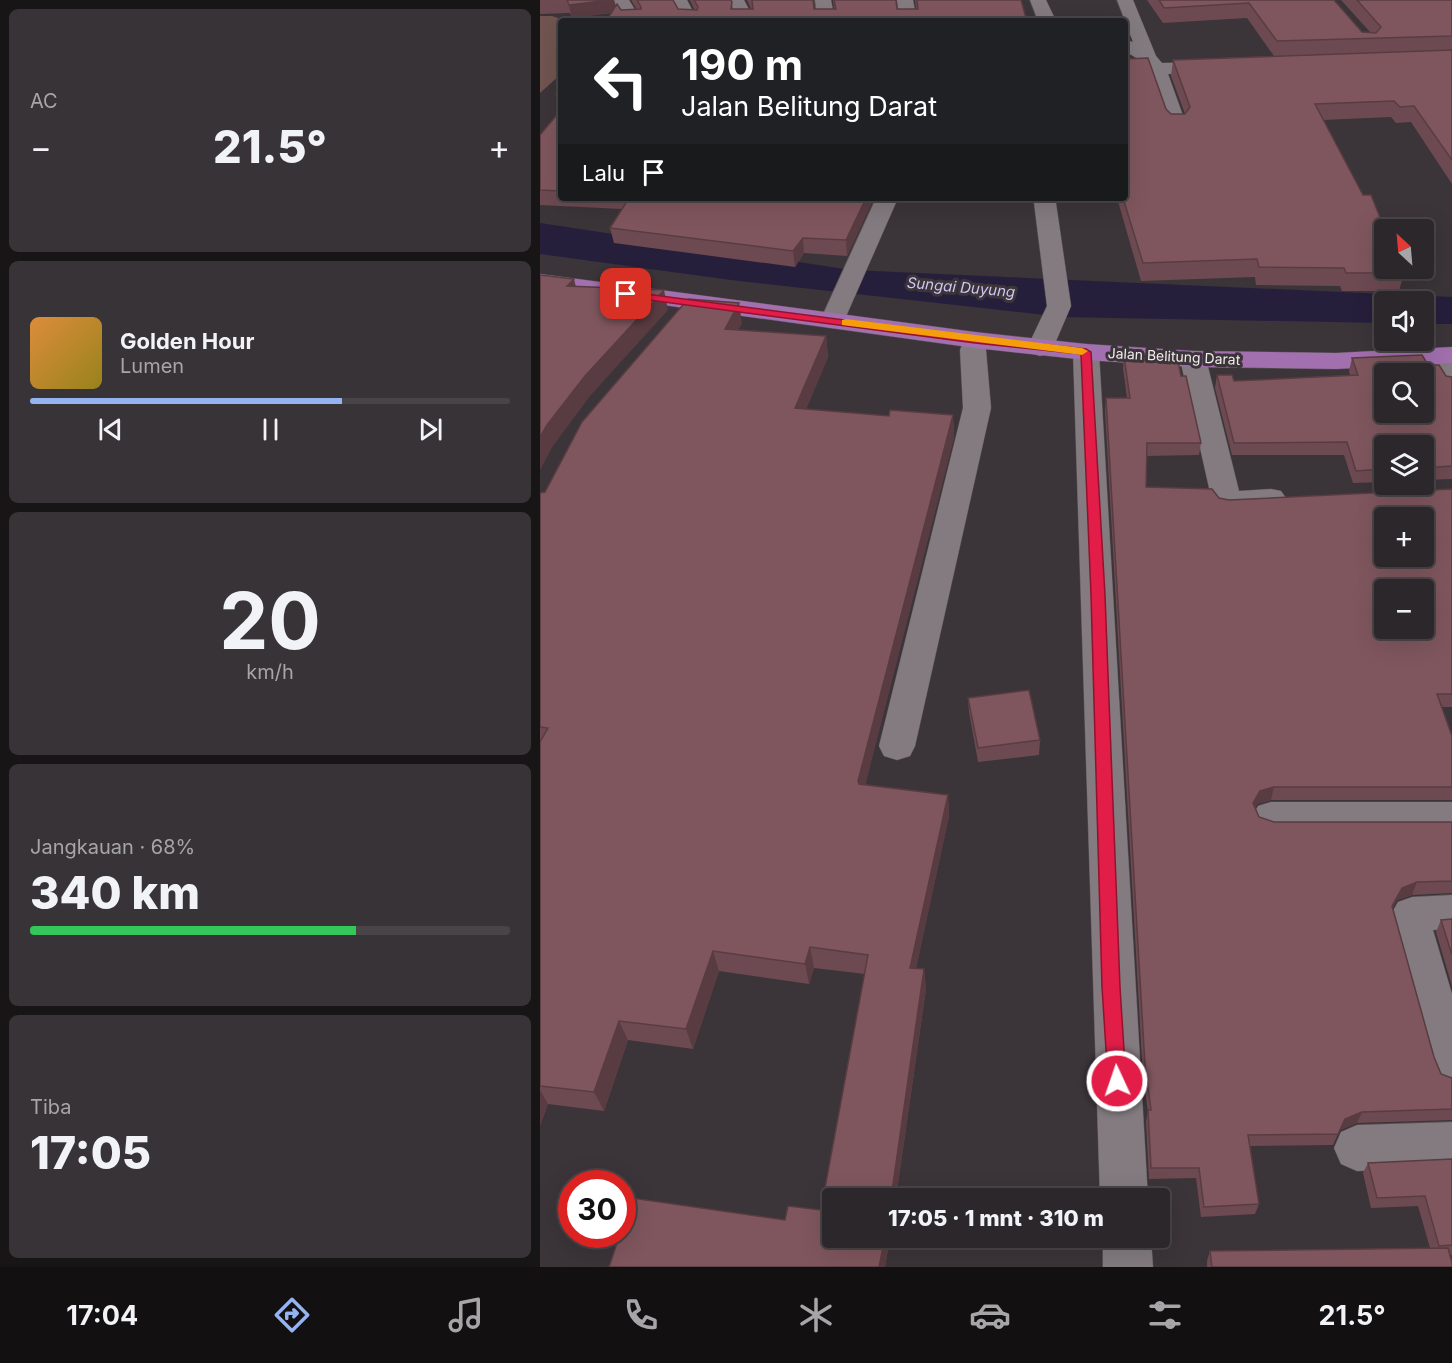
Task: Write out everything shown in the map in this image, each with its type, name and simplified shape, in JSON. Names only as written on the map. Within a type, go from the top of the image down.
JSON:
[{"type":"main road","name":"Jalan Belitung Darat","points":[[540,281],[975,340],[1086,352],[1193,359],[1336,360],[1447,355]]},
{"type":"street","points":[[621,0],[631,18]]},
{"type":"street","points":[[679,0],[689,18]]},
{"type":"street","points":[[736,0],[744,18]]},
{"type":"street","points":[[824,0],[826,18]]},
{"type":"street","points":[[905,0],[908,18]]},
{"type":"street","points":[[1038,0],[1046,18]]},
{"type":"street","points":[[1125,0],[1176,124]]},
{"type":"street","points":[[1128,47],[1152,62],[1237,66]]},
{"type":"street","points":[[832,321],[853,280],[872,228],[886,201]]},
{"type":"street","points":[[1040,348],[1058,296],[1045,203]]},
{"type":"street","points":[[672,326],[691,303]]},
{"type":"street","points":[[897,746],[977,408],[973,350],[975,340]]},
{"type":"street","points":[[1086,352],[1098,584],[1111,987],[1123,1188]]},
{"type":"street","points":[[1447,355],[1452,380]]},
{"type":"street","points":[[1193,359],[1227,501],[1296,497]]},
{"type":"street","points":[[1270,817],[1452,817]]},
{"type":"street","points":[[1452,912],[1412,914],[1409,918],[1443,1000],[1452,1068]]},
{"type":"street","points":[[1357,1148],[1452,1145]]},
{"type":"street","points":[[1127,1248],[1128,1267]]},
{"type":"shaded area","points":[[540,16],[552,16],[558,18],[558,77],[540,93]]},
{"type":"water","name":"Sungai Duyung","points":[[540,223],[851,270],[1374,293],[1374,323],[1063,317],[731,280],[540,254]]},
{"type":"water","points":[[1434,296],[1452,297],[1452,324],[1434,324]]},
{"type":"building","points":[[567,0],[609,0],[569,5]]},
{"type":"building","points":[[637,0],[673,0],[678,9],[697,10],[698,7],[694,0],[731,0],[731,9],[753,9],[752,0],[813,0],[814,9],[836,9],[834,0],[896,0],[897,9],[918,9],[917,0],[1021,0],[1026,18],[608,18],[617,4],[621,10],[641,9]]},
{"type":"building","points":[[1159,0],[1334,0],[1362,32],[1376,33],[1381,27],[1357,0],[1452,0],[1452,36],[1277,41],[1249,3],[1164,8]]},
{"type":"building","points":[[1452,50],[1452,160],[1414,106],[1400,107],[1394,101],[1315,104],[1363,195],[1371,195],[1381,219],[1374,219],[1374,273],[1346,273],[1344,268],[1259,267],[1257,259],[1143,263],[1124,201],[1128,201],[1128,59],[1148,58],[1166,109],[1171,114],[1185,114],[1190,107],[1173,60]]},
{"type":"building","points":[[558,114],[558,191],[540,190],[540,135]]},
{"type":"building","points":[[627,201],[865,201],[846,240],[803,238],[793,251],[610,228]]},
{"type":"building","points":[[540,275],[574,279],[567,286],[664,290],[585,376],[540,437]]},
{"type":"building","points":[[688,299],[739,303],[725,329],[826,336],[795,408],[889,416],[890,410],[953,415],[858,781],[859,784],[948,795],[910,968],[924,969],[892,1188],[825,1188],[868,955],[810,947],[805,964],[713,951],[686,1029],[619,1021],[594,1092],[540,1086],[540,742],[548,728],[540,727],[540,493],[545,492],[582,422]]},
{"type":"building","points":[[1422,355],[1427,363],[1374,363],[1374,423],[1434,423],[1434,365],[1439,365],[1446,376],[1452,377],[1452,466],[1434,467],[1434,435],[1374,435],[1374,470],[1356,471],[1347,442],[1234,443],[1217,375],[1232,375],[1234,381],[1358,375],[1352,358]]},
{"type":"building","points":[[1124,356],[1177,356],[1181,376],[1186,376],[1201,443],[1147,443],[1146,487],[1212,489],[1219,498],[1229,500],[1374,493],[1374,495],[1434,495],[1434,490],[1452,489],[1452,694],[1437,694],[1452,736],[1452,787],[1274,787],[1260,791],[1253,803],[1259,817],[1274,822],[1452,822],[1452,881],[1417,882],[1402,888],[1392,906],[1434,1057],[1441,1074],[1452,1078],[1452,1109],[1362,1112],[1345,1119],[1338,1134],[1248,1135],[1259,1204],[1204,1207],[1199,1168],[1151,1168],[1148,1110],[1151,1110],[1145,1065],[1106,398],[1130,398]]},
{"type":"building","points":[[1029,690],[1040,740],[978,748],[968,698]]},
{"type":"building","points":[[1452,919],[1452,955],[1441,920]]},
{"type":"building","points":[[1452,1159],[1452,1245],[1439,1246],[1425,1196],[1377,1198],[1368,1163]]},
{"type":"building","points":[[636,1199],[785,1220],[788,1206],[821,1210],[822,1205],[822,1248],[883,1248],[879,1267],[609,1267],[615,1248],[636,1248]]},
{"type":"building","points":[[1448,1248],[1452,1267],[1212,1267],[1210,1251]]},
{"type":"slow traffic","points":[[846,322],[1040,348],[1082,351]]},
{"type":"route","points":[[626,294],[804,318],[900,328],[975,340],[1086,352],[1098,595],[1111,987],[1117,1081]]}]
